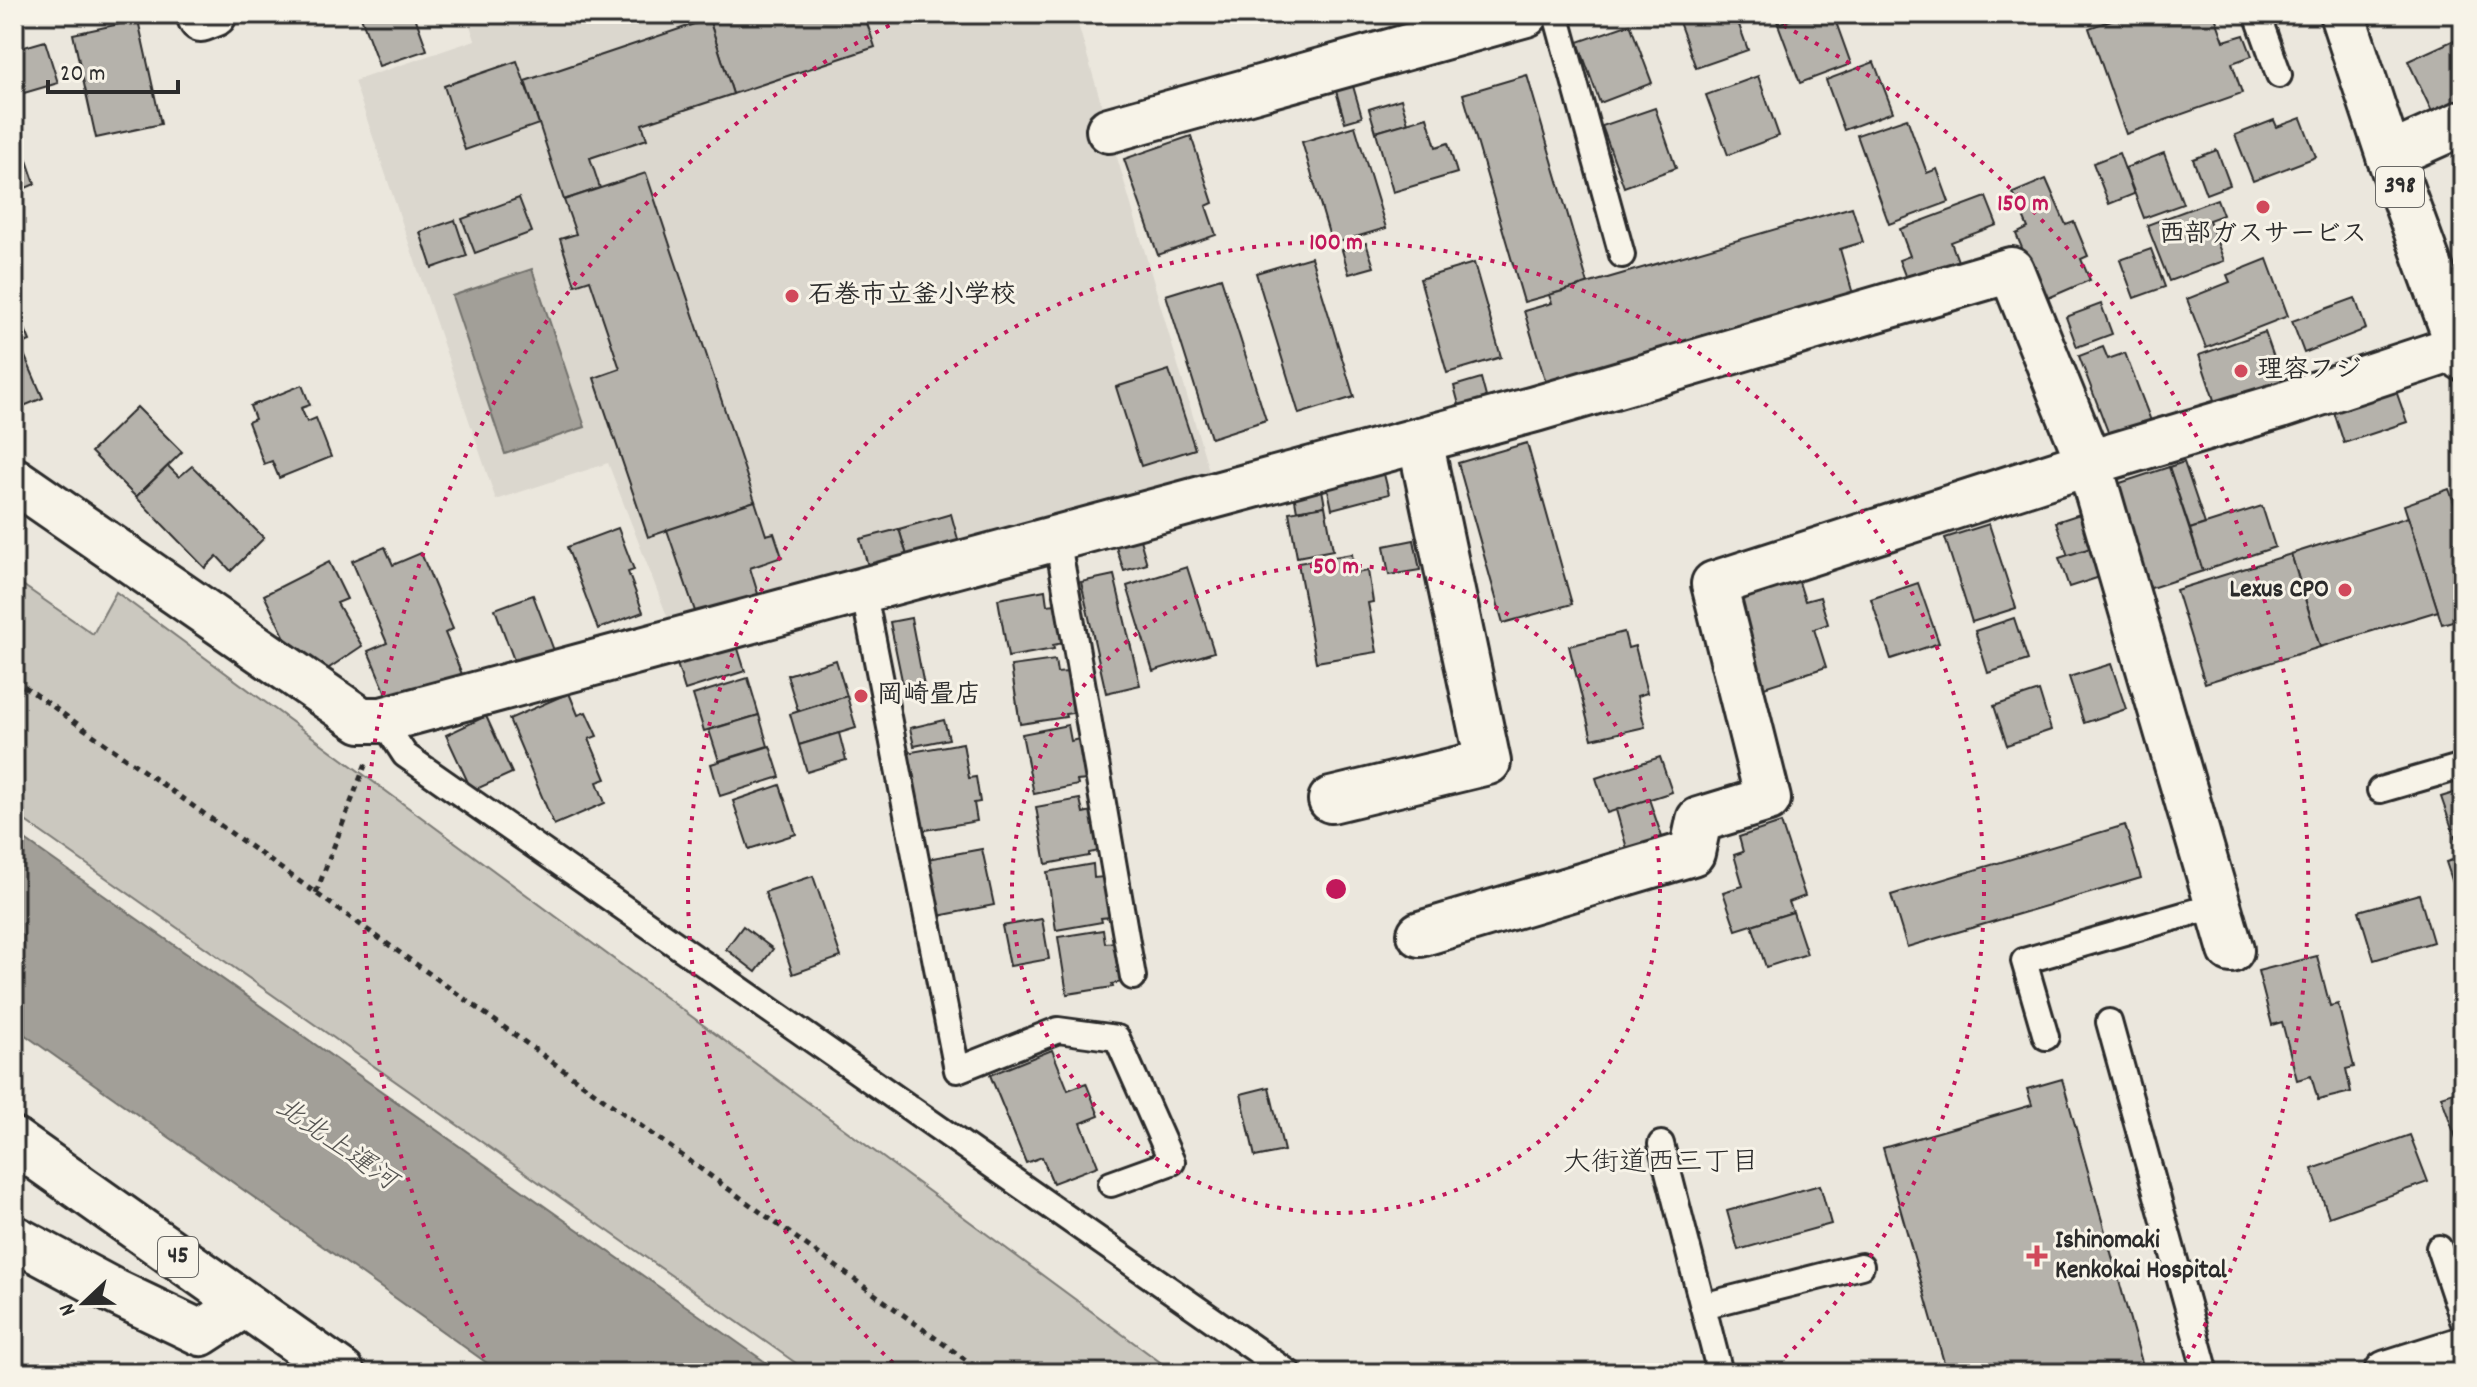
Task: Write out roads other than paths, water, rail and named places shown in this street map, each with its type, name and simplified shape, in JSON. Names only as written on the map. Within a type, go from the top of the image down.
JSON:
[{"type":"main road","points":[[199,14],[201,19],[214,14]]},
{"type":"main road","points":[[1109,130],[1526,14]]},
{"type":"main road","name":"398","points":[[2342,14],[2389,156],[2461,353]]},
{"type":"main road","points":[[2389,156],[2463,123]]},
{"type":"main road","points":[[14,480],[361,720],[382,720],[1633,382],[2011,270],[2089,463],[2231,950]]},
{"type":"main road","points":[[1420,934],[1692,853],[1699,820],[1768,799],[1714,584],[2089,463],[2461,353]]},
{"type":"main road","points":[[1331,800],[1488,762],[1420,440]]},
{"type":"main road","name":"45","points":[[14,1141],[342,1373]]},
{"type":"main road","points":[[14,1238],[113,1291],[201,1333],[244,1305]]},
{"type":"main road","points":[[2387,1373],[2463,1349]]},
{"type":"lane","points":[[1556,14],[1622,255]]},
{"type":"lane","points":[[2257,14],[2279,75]]},
{"type":"lane","points":[[1057,537],[1133,977]]},
{"type":"lane","points":[[863,589],[957,1070],[1058,1030],[1117,1038],[1172,1162],[1111,1184]]},
{"type":"lane","points":[[382,720],[405,755],[1289,1373]]},
{"type":"lane","points":[[2380,790],[2463,766]]},
{"type":"lane","points":[[2046,1037],[2024,961],[2218,905]]},
{"type":"lane","points":[[2109,1022],[2206,1373]]},
{"type":"lane","points":[[1661,1144],[1720,1373]]},
{"type":"lane","points":[[2439,1248],[2463,1320]]},
{"type":"lane","points":[[1703,1306],[1861,1266]]},
{"type":"water","points":[[532,269],[585,427],[505,454],[452,296]]},
{"type":"water","name":"北北上運河","points":[[14,832],[781,1373],[501,1373],[14,1027]]},
{"type":"place","name":"西部ガスサービス","points":[[2263,207]]},
{"type":"place","name":"石巻市立釜小学校","points":[[792,296]]},
{"type":"place","name":"理容フジ","points":[[2241,371]]},
{"type":"place","name":"Lexus CPO","points":[[2345,590]]},
{"type":"place","name":"岡崎畳店","points":[[861,696]]},
{"type":"place","name":"Ishinomaki Kenkokai Hospital","points":[[2037,1256]]},
{"type":"district","name":"大街道西三丁目","points":[[1661,1165]]}]
